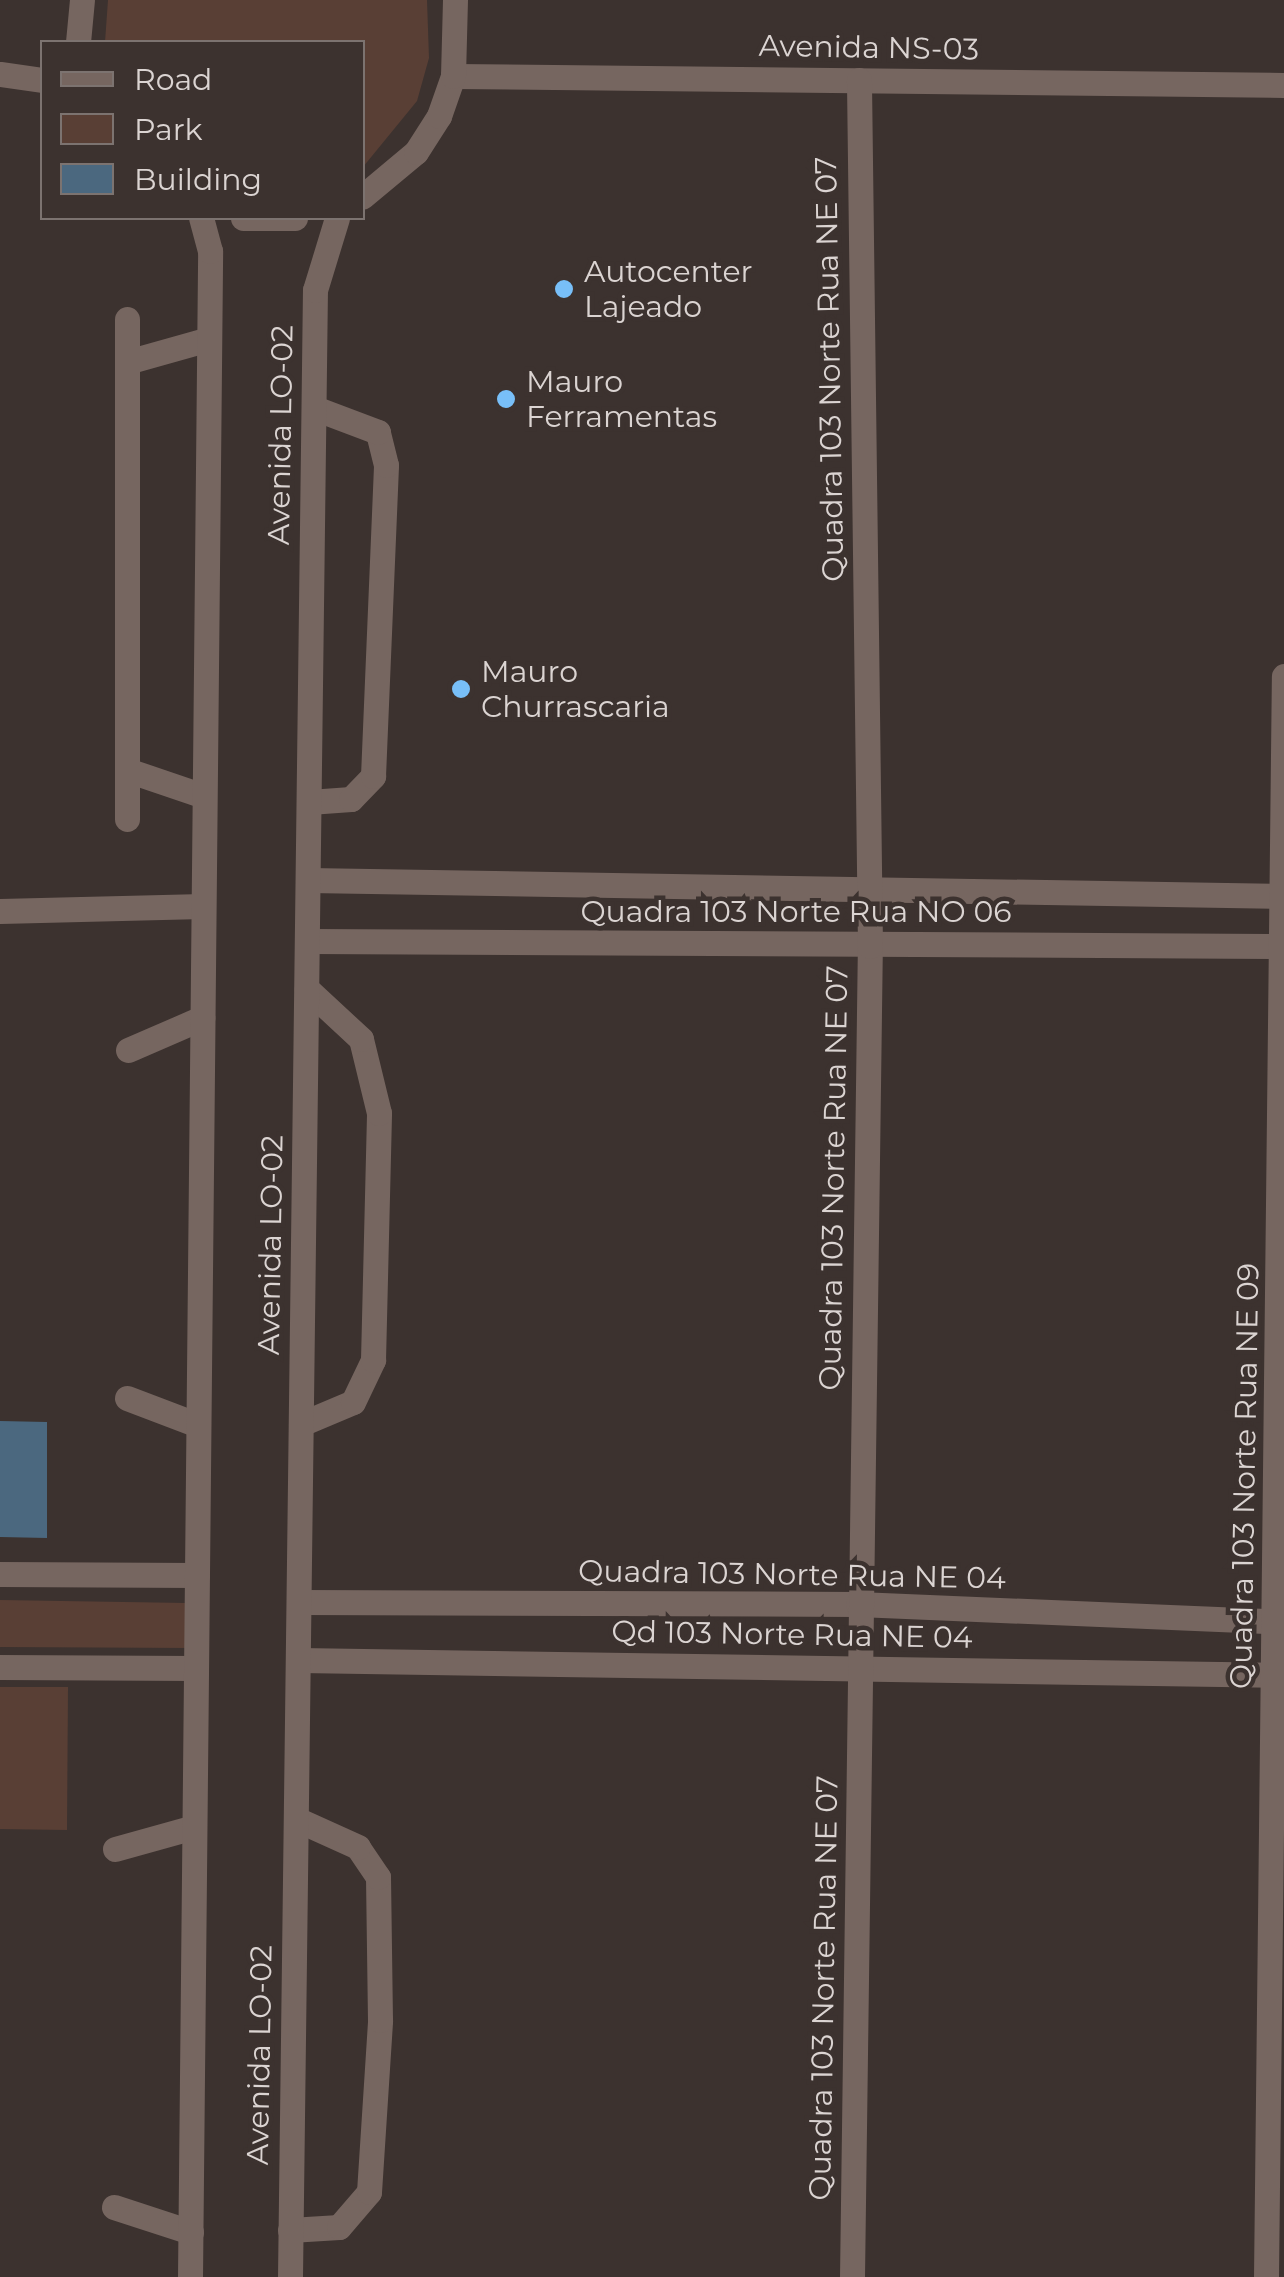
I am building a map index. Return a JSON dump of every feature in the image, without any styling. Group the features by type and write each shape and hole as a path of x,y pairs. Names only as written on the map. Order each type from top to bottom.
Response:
{"street":[{"path":"78,40 82,0"},
{"path":"365,195 416,152 453,76 454,0"},
{"path":"0,74 40,80"},
{"name":"Avenida NS-03","path":"453,76 1284,85"},
{"name":"Quadra 103 Norte Rua NE 07","path":"852,2277 858,1604 870,946 859,80"},
{"path":"190,2277 210,251 202,220"},
{"name":"Avenida LO-02","path":"290,2277 317,270 336,220"},
{"path":"127,319 127,819"},
{"path":"127,362 209,339"},
{"path":"309,802 351,799 373,776 386,465 378,432 314,408"},
{"name":"Quadra 103 Norte Rua NE 09","path":"1266,2277 1280,1675 1284,676"},
{"path":"127,770 204,796"},
{"name":"Quadra 103 Norte Rua NO 06","path":"308,880 1283,896"},
{"path":"0,912 203,906"},
{"name":"Quadra 103 Norte Rua NO 06","path":"308,941 1283,946"},
{"path":"302,1424 352,1402 373,1360 379,1112 361,1039 307,989"},
{"path":"128,1050 202,1018"},
{"path":"127,1398 198,1424"},
{"path":"0,1574 197,1576"},
{"name":"Quadra 103 Norte Rua NE 04","path":"299,1602 858,1604 1280,1622"},
{"name":"Qd 103 Norte Rua NE 04","path":"298,1660 1280,1675"},
{"path":"0,1667 196,1668"},
{"path":"290,2230 339,2228 370,2192 380,2020 378,1877 358,1847 296,1818"},
{"path":"114,1849 194,1827"},
{"path":"114,2206 190,2232"}],"green space":[{"path":"108,0 427,0 429,58 417,101 365,165 365,40 105,40"},
{"path":"0,1600 187,1603 188,1648 0,1647"},
{"path":"0,1687 68,1687 67,1830 0,1829"}],"building":[{"path":"0,1421 47,1422 47,1538 0,1537"}],"place":[{"name":"Autocenter Lajeado","path":"564,289"},
{"name":"Mauro Ferramentas","path":"506,399"},
{"name":"Mauro Churrascaria","path":"461,689"}]}
